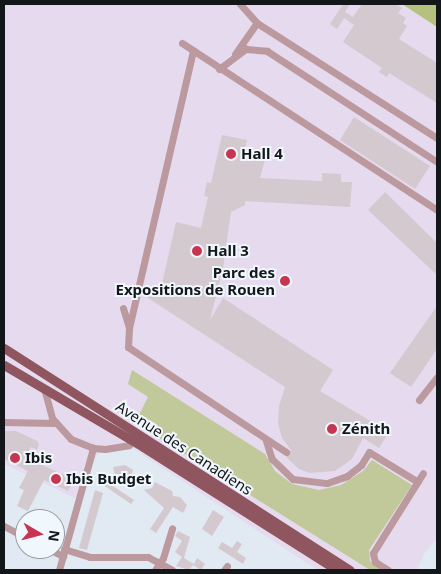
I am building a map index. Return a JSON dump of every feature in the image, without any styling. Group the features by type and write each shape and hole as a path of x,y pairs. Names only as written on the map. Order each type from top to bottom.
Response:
{"main road":[{"name":"Avenue des Canadiens","path":"4,348 134,437 337,570"},
{"name":"Avenue des Canadiens","path":"4,365 134,437 350,570"}],"street":[{"path":"240,4 257,23 437,138"},
{"path":"219,69 235,54 257,23"},
{"path":"182,43 437,210"},
{"path":"235,54 255,47 267,51 437,162"},
{"path":"193,50 129,328 128,347 266,442 286,452"},
{"path":"123,308 129,328"},
{"path":"419,400 437,377"},
{"path":"44,388 48,410 55,423 71,439 93,448 117,448 129,445 134,437"},
{"path":"38,420 48,410"},
{"path":"4,422 38,420 55,423"},
{"path":"266,442 272,459 293,479 327,483 347,476 361,465 369,452 418,482"},
{"path":"65,545 93,448"},
{"path":"388,570 375,562 373,553 423,473"},
{"path":"155,570 162,562 172,528"},
{"path":"65,552 90,557 138,556 162,562 172,570"}],"shaded area":[{"path":"4,4 402,4 437,27 437,538 424,554 417,570 317,570 131,447 98,454 83,479 77,499 4,464"}],"green space":[{"path":"402,4 437,4 437,27"},
{"path":"132,370 265,454 275,471 292,484 319,490 341,485 363,471 372,460 412,485 369,550 370,561 383,570 370,570 135,423 148,397 128,384"}],"building":[{"path":"343,4 350,4 345,12 353,17 362,4 395,4 402,8 398,13 406,18 403,23 407,26 399,39 437,63 437,103 389,73 387,77 379,72 382,68 343,42 354,25 344,18 337,29 330,24"},
{"path":"354,117 430,166 415,189 340,140"},
{"path":"222,135 247,140 245,148 267,152 260,178 322,181 322,173 341,174 341,182 352,182 350,207 245,201 245,205 231,212 223,268 210,320 223,298 333,370 320,391 389,432 379,448 363,438 352,459 335,471 310,473 299,469 286,457 291,450 282,438 278,423 279,406 285,387 142,294 159,297 176,222 201,228 208,197 204,196 207,182 211,183"},
{"path":"385,192 437,243 437,275 368,210"},
{"path":"437,306 437,349 411,387 390,373"},
{"path":"4,431 16,431 37,441 39,444 37,450 31,447 26,458 69,477 73,482 68,491 44,480 29,509 24,509 17,506 24,490 19,488 28,471 4,459"},
{"path":"125,465 133,470 130,482 119,479 121,474 115,475 113,467"},
{"path":"98,476 134,500 131,504 96,480"},
{"path":"155,482 172,491 173,496 180,497 187,505 183,513 173,507 156,533 150,529 164,508 144,490 152,488"},
{"path":"95,490 103,493 87,550 79,548"},
{"path":"213,510 224,517 212,536 202,529"},
{"path":"178,531 190,537 184,558 194,564 197,558 205,564 201,570 193,565 189,570 176,566 182,557 175,552 182,541 175,536"},
{"path":"237,541 242,544 237,552 246,558 243,564 218,548 222,542 232,548"}],"place":[{"name":"Hall 4","path":"231,154"},
{"name":"Hall 3","path":"197,251"},
{"name":"Parc des Expositions de Rouen","path":"285,281"},
{"name":"Zénith","path":"332,429"},
{"name":"Ibis","path":"15,458"},
{"name":"Ibis Budget","path":"56,479"}]}
